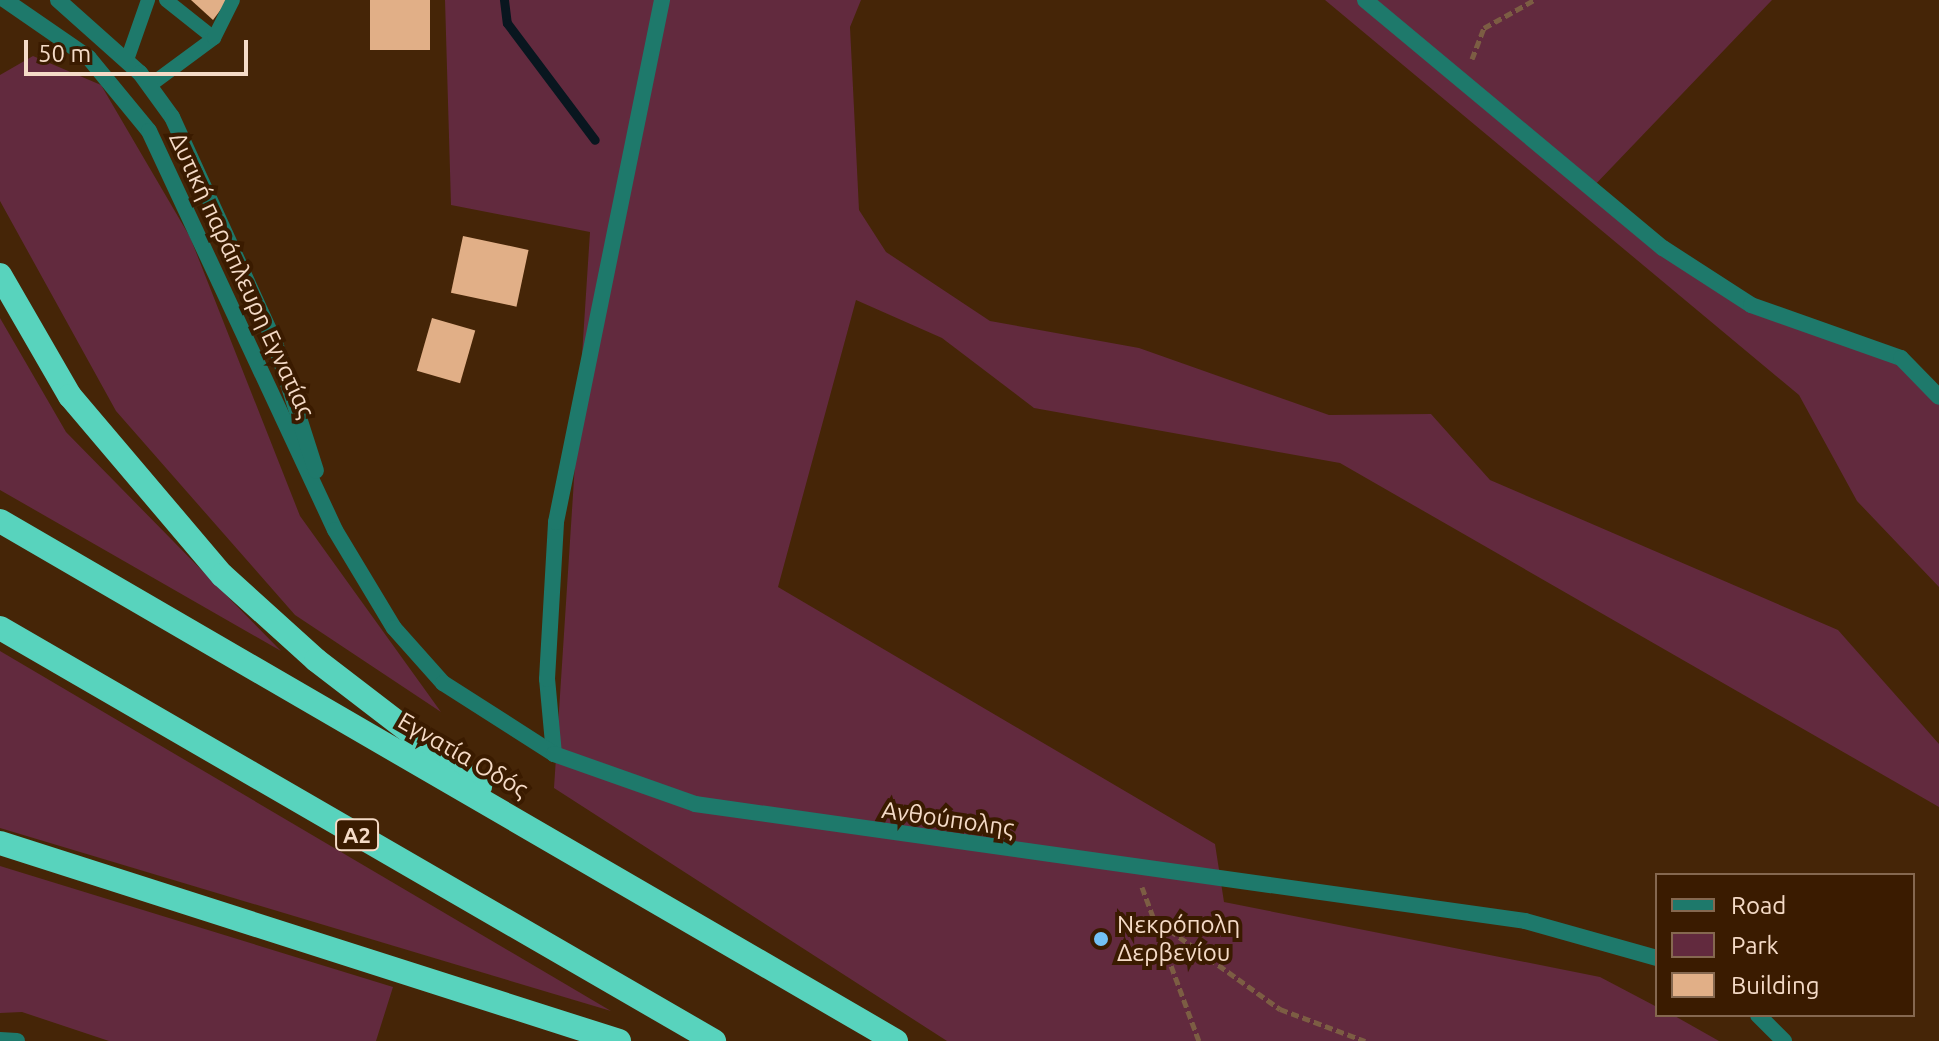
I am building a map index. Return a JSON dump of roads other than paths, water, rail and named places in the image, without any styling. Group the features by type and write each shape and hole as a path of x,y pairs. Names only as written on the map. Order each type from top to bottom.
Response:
{"highway":[{"path":"0,275 70,396 222,575 508,812"},
{"name":"Εγνατία Οδός","path":"0,521 508,812 896,1041"},
{"name":"Α2","path":"0,628 714,1041"},
{"path":"0,843 619,1041"}],"street":[{"name":"Δυτική παράπλευρη Εγνατίας","path":"5,0 89,58 149,131 335,530"},
{"name":"Δυτική παράπλευρη Εγνατίας","path":"58,0 127,60 149,86 200,171 275,343 335,530"},
{"path":"554,754 547,679 556,522 662,0"},
{"path":"1365,0 1663,248 1751,305 1901,358 1939,397"},
{"name":"Ανθούπολης","path":"335,530 417,657 443,683 554,754 695,804 1138,871 1525,921 1655,957"},
{"path":"1760,1017 1784,1041"},
{"path":"0,1040 13,1041"}],"lane":[{"path":"127,60 148,0"},
{"path":"166,0 214,38"},
{"path":"149,86 214,38 233,0"}],"waterway":[{"path":"504,0 507,23 595,140"}],"place":[{"name":"Νεκρόπολη Δερβενίου","path":"1101,939"}]}
